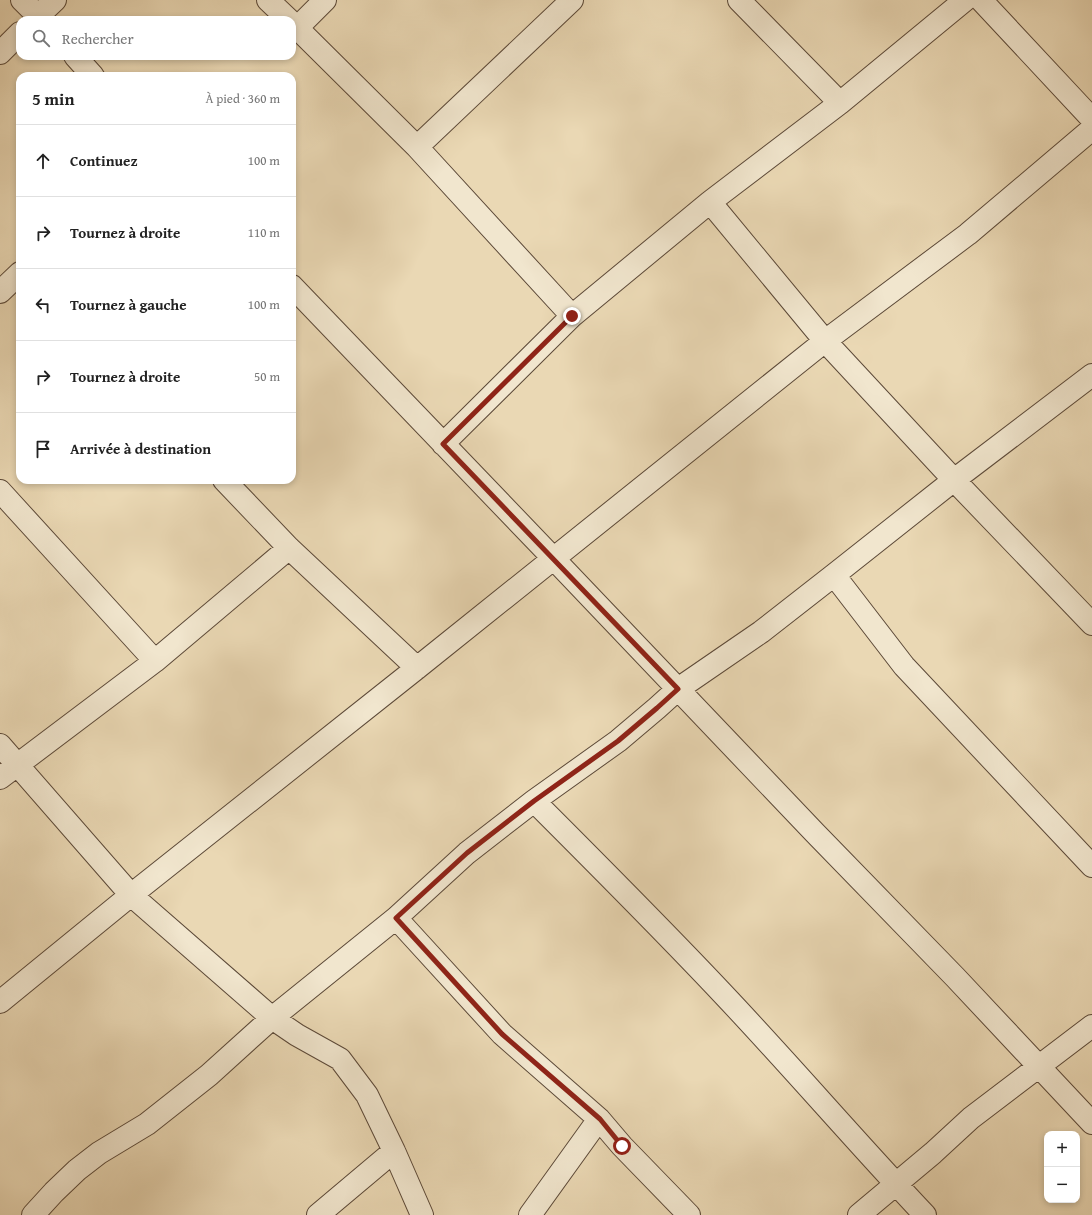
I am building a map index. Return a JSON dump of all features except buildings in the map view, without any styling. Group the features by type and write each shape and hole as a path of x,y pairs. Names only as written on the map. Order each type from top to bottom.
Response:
{"street":[{"path":"22,0 35,16"},
{"path":"41,16 55,0"},
{"path":"268,0 285,16"},
{"path":"296,22 325,0"},
{"path":"417,147 572,0"},
{"path":"739,0 840,103"},
{"path":"443,444 572,316 710,202 840,103 965,0"},
{"path":"981,0 1092,119"},
{"path":"296,27 417,147 572,316"},
{"path":"0,52 16,37"},
{"path":"79,60 89,72"},
{"path":"0,1002 131,895 826,341 968,234 1092,129"},
{"path":"710,202 826,341 954,480 1092,624"},
{"path":"0,292 16,277"},
{"path":"296,290 554,558 815,833 955,977 1092,1123"},
{"path":"33,1215 77,1170 99,1153 147,1124 209,1075 272,1018 396,918 467,853 534,801 618,741 678,689 761,632 954,480 1092,375"},
{"path":"228,484 289,548 417,668"},
{"path":"0,491 155,661"},
{"path":"0,778 155,661 289,548"},
{"path":"834,576 904,666 1092,866"},
{"path":"0,745 131,895 272,1018 297,1035 340,1058 368,1095 422,1215"},
{"path":"534,801 620,887 725,996 925,1215"},
{"path":"396,918 502,1034 600,1119 622,1146 689,1215"},
{"path":"858,1215 933,1153 971,1118 1092,1026"},
{"path":"530,1215 600,1119"},
{"path":"318,1215 394,1151"}],"route":[{"path":"572,316 443,444 678,689 618,741 534,801 467,853 396,918 502,1034 600,1119 622,1146"}]}
